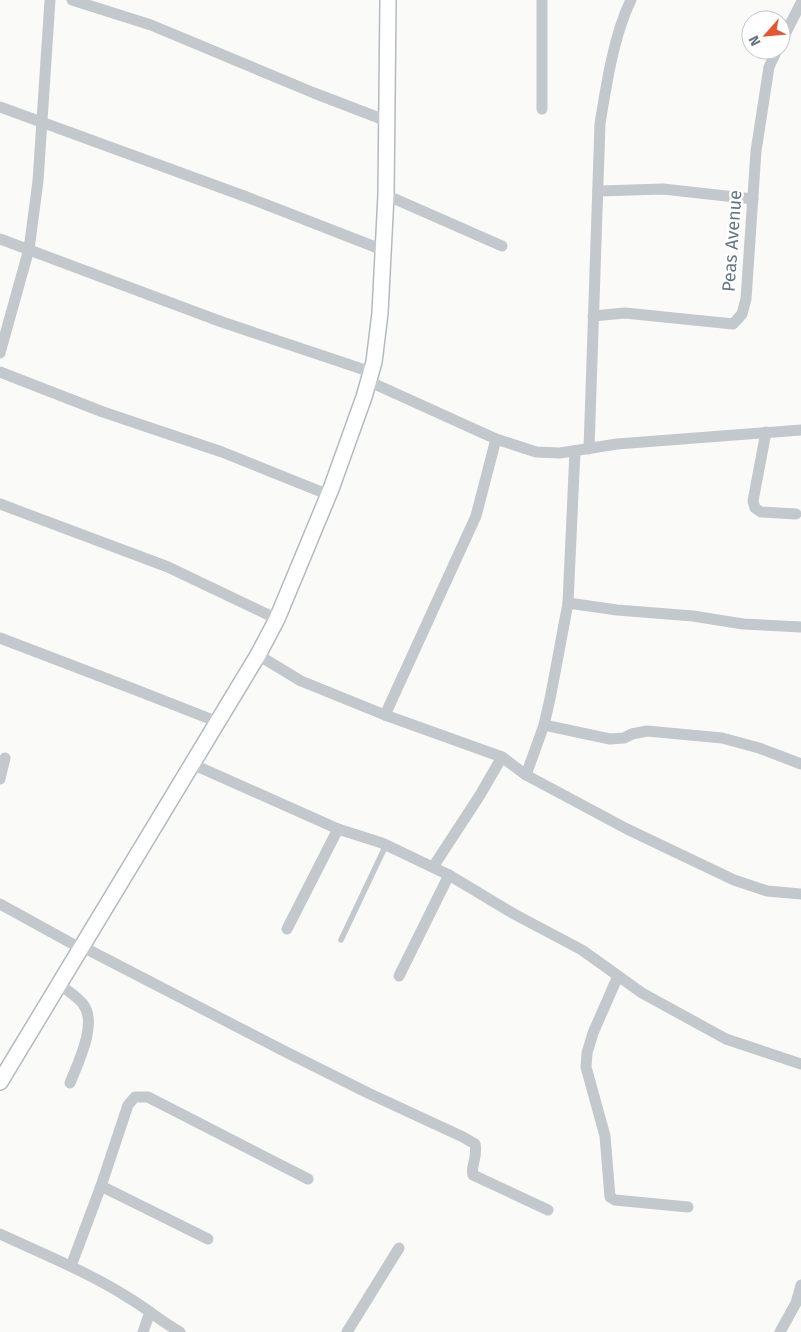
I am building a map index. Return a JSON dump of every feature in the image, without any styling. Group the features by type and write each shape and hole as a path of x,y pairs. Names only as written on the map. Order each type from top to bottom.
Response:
{"street":[{"path":"0,353 29,249 38,181 50,0"},
{"path":"72,0 151,25 314,93 387,121"},
{"path":"0,1082 278,620 329,494 374,362 380,313 386,195 388,0"},
{"path":"542,0 542,108"},
{"path":"589,448 600,124 624,14 631,0"},
{"path":"791,22 801,3"},
{"name":"Peas Avenue","path":"594,316 625,313 733,324 742,314 746,299 756,151 768,67 772,60"},
{"path":"0,107 244,196 383,250"},
{"path":"598,191 663,190 753,198"},
{"path":"386,195 502,246"},
{"path":"0,238 369,377 496,439 536,452 560,453 617,444 801,430"},
{"path":"0,372 103,412 222,452 329,494"},
{"path":"766,432 753,501 755,508 761,512 796,514"},
{"path":"385,715 476,516 496,439"},
{"path":"526,775 544,725 552,694 568,602 575,451"},
{"path":"0,504 168,567 278,620"},
{"path":"568,602 617,610 693,616 743,624 801,627"},
{"path":"0,638 218,722"},
{"path":"258,655 301,681 385,715 502,757 526,775 627,829 734,880 767,891 801,894"},
{"path":"544,725 610,739 624,738 632,734 648,731 722,738 759,748 801,764"},
{"path":"433,867 480,795 502,757"},
{"path":"0,779 5,758"},
{"path":"192,764 338,829 386,845 449,874 514,914 582,950 642,993 726,1039 801,1064"},
{"path":"286,929 338,829"},
{"path":"398,976 449,874"},
{"path":"0,904 290,1054 469,1140 475,1144 477,1152 476,1161 472,1169 473,1175 548,1210"},
{"path":"618,976 593,1033 587,1053 586,1067 606,1136 610,1197 614,1200 688,1206"},
{"path":"58,983 84,1004 90,1020 81,1054 70,1083"},
{"path":"71,1266 101,1186 128,1104 135,1097 148,1097 308,1179"},
{"path":"101,1186 208,1239"},
{"path":"0,1234 54,1260 71,1266 129,1298 180,1332"},
{"path":"347,1332 398,1248"},
{"path":"780,1332 796,1304 801,1285"},
{"path":"143,1332 150,1312"}],"lane":[{"path":"341,940 386,845"}]}
